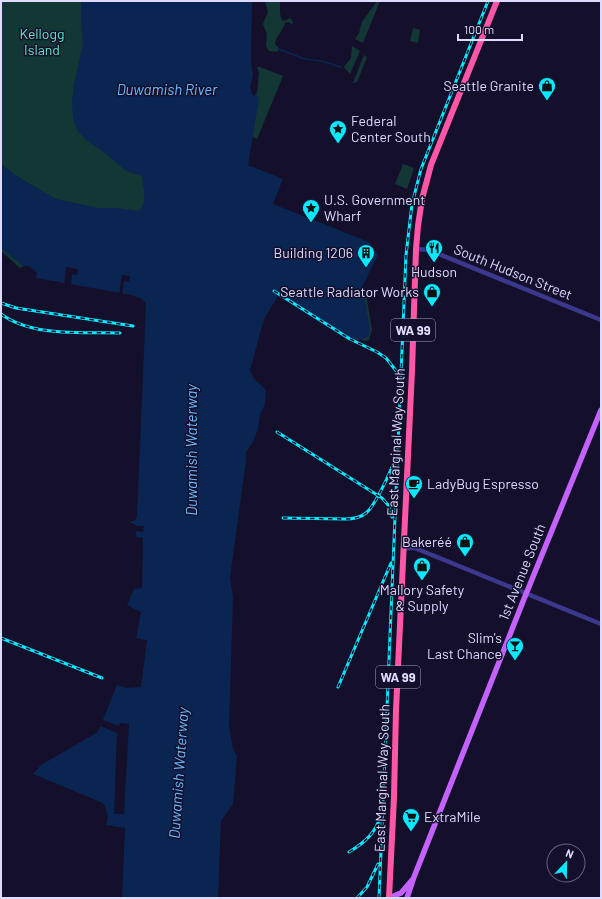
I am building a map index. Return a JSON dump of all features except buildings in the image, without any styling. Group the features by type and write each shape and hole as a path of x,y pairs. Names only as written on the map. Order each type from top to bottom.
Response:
{"highway":[{"name":"East Marginal Way South","path":"389,898 416,249 422,199 431,165 498,1"}],"main road":[{"name":"1st Avenue South","path":"407,898 526,594 601,410"},
{"name":"1st Avenue South","path":"389,898 401,893 414,877"}],"street":[{"name":"South Hudson Street","path":"416,249 429,250 601,320"},
{"path":"403,548 415,548 601,624"}],"green space":[{"name":"Kellogg Island","path":"1,1 103,1 144,166 148,219 116,221 1,179"},
{"path":"265,1 280,1 280,14 282,20 285,21 290,18 293,22 292,24 288,22 285,23 276,39 275,44 278,47 278,52 269,51 266,46 267,34 263,24 268,12"},
{"path":"377,1 380,1 363,43 355,39 359,33 362,22"},
{"path":"413,28 420,30 418,43 410,41"},
{"path":"352,46 360,51 350,74 344,67 351,58"},
{"path":"364,55 367,57 357,82 353,83"},
{"path":"257,67 283,76 257,139 253,137 252,141"},
{"path":"403,164 414,168 407,189 395,184"},
{"path":"1,227 21,259 23,266 20,268 1,251"},
{"path":"358,287 365,288 372,330 369,340 365,341 362,340"}],"water":[{"name":"Duwamish River","path":"81,1 257,1 256,94 259,98 248,166 283,179 273,204 369,242 378,255 362,287 370,328 369,336 364,339 349,341 278,296 264,319 250,370 254,379 266,390 265,404 260,414 258,429 253,442 246,452 230,577 233,597 229,726 233,749 237,756 233,804 221,821 218,898 122,898 125,828 106,825 108,816 103,803 33,774 41,765 98,732 117,685 127,688 141,612 127,605 134,589 142,588 143,538 136,537 136,531 143,532 144,526 137,526 130,522 135,520 137,517 146,303 142,299 132,295 36,278 37,273 29,266 23,266 1,248 1,164 15,175 56,199 99,208 118,208 139,211 142,207 144,195 142,176 126,171 105,153 86,140 77,130 73,118 72,102 74,85 83,43"}],"pier":[{"path":"252,1 258,1 259,15 257,67 259,73 257,93 253,96 250,88 253,75 251,63"},
{"path":"66,267 78,269 77,275 72,274 71,286 64,285"},
{"path":"122,275 130,276 129,282 124,281 122,295 119,295"},
{"path":"136,638 147,640 141,687 127,688"},
{"path":"101,719 119,726 120,723 129,724 124,814 114,814 117,733 98,725"}],"waterway":[{"path":"278,49 305,59 321,61 341,67"}],"railway":[{"path":"379,898 406,255 412,204 421,169 488,1"},
{"path":"274,291 350,339 386,358 397,372 398,381"},
{"path":"1,303 16,308 133,326"},
{"path":"1,314 27,327 43,330 74,333 120,333"},
{"path":"277,432 382,498 389,506 392,517"},
{"path":"283,518 348,519 361,516 366,513 374,503 395,459"},
{"path":"338,687 391,563"},
{"path":"1,638 102,678"},
{"path":"349,852 369,837 376,827 381,815"},
{"path":"357,898 367,887 378,864"}],"place":[{"name":"Seattle Granite","path":"547,101"},
{"name":"Federal Center South","path":"338,144"},
{"name":"U.S. Government Wharf","path":"311,223"},
{"name":"Hudson","path":"434,263"},
{"name":"Building 1206","path":"366,268"},
{"name":"Seattle Radiator Works","path":"432,307"},
{"name":"LadyBug Espresso","path":"414,499"},
{"name":"Bakeréé","path":"465,557"},
{"name":"Mallory Safety & Supply","path":"422,581"},
{"name":"Slim's Last Chance","path":"515,661"},
{"name":"ExtraMile","path":"411,832"}],"water label":[{"name":"Duwamish Waterway","path":"192,450"},
{"name":"Duwamish Waterway","path":"179,773"}]}
